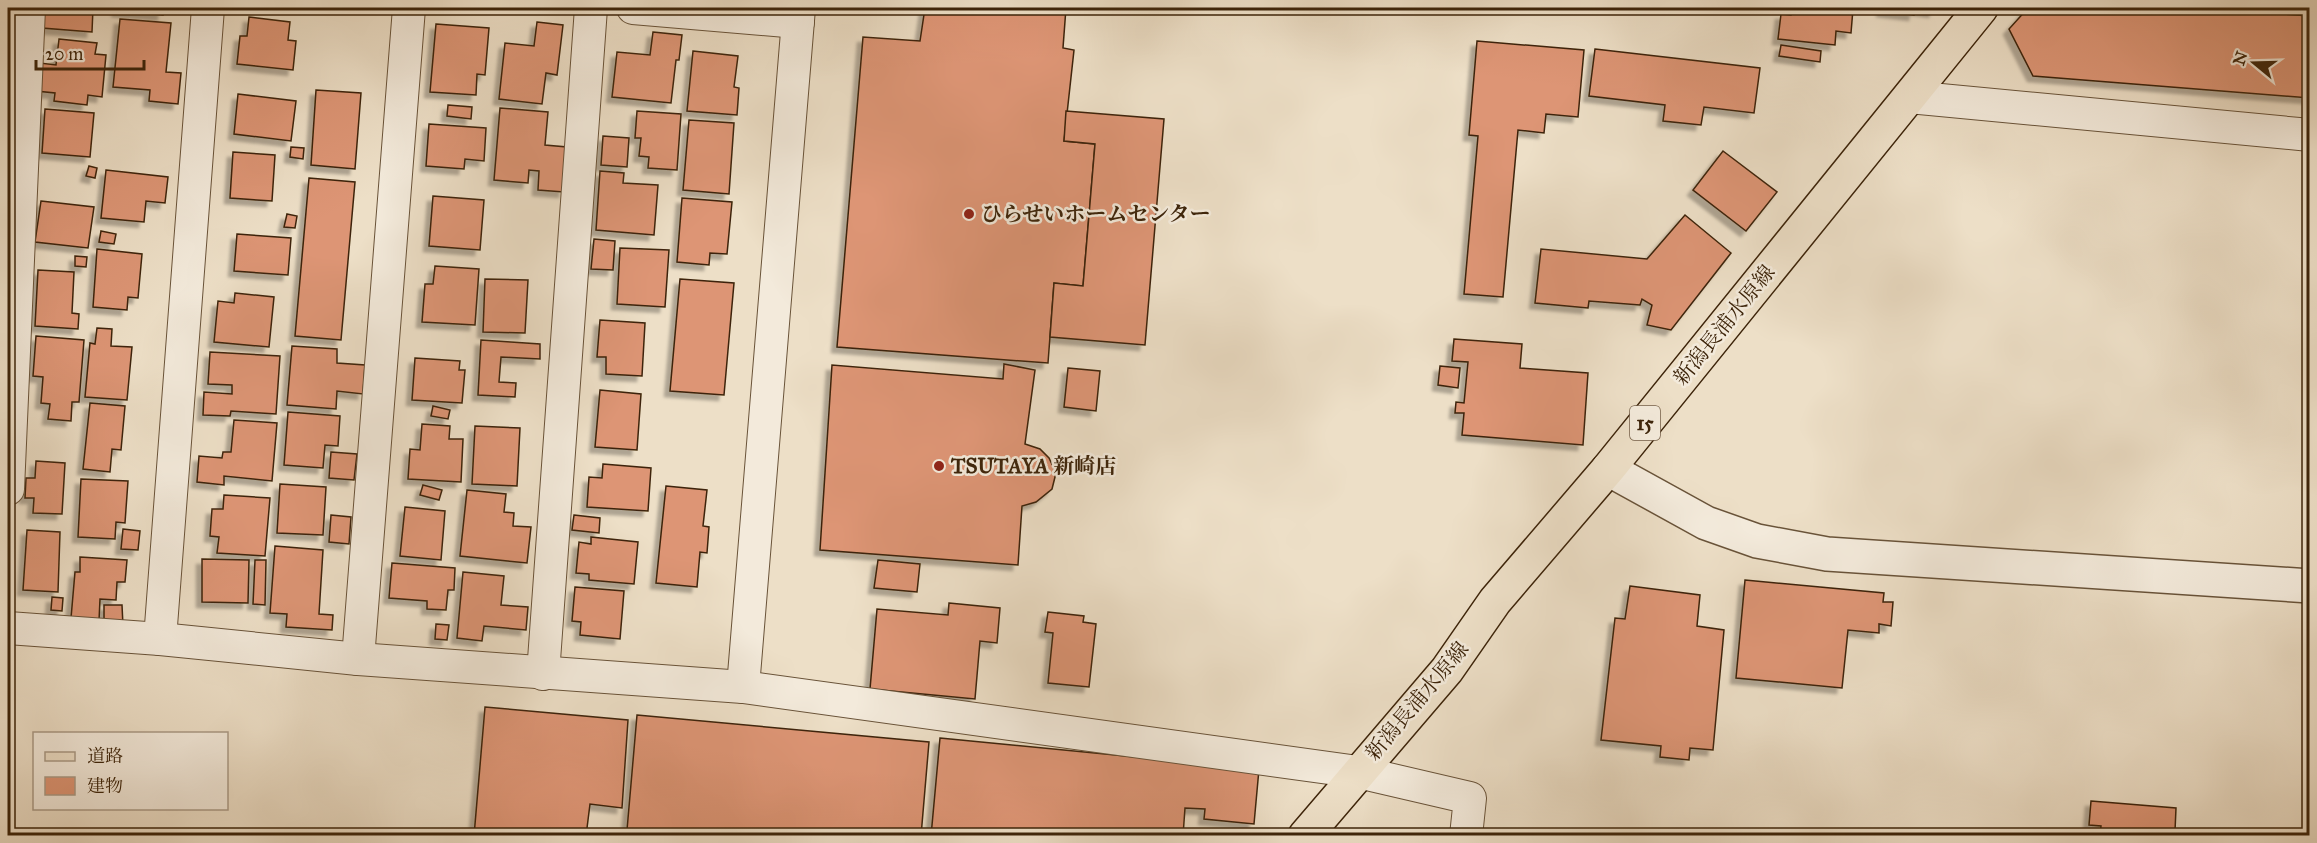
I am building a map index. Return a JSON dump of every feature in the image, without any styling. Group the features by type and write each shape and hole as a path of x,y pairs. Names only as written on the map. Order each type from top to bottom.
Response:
{"main road":[{"name":"新潟長浦水原線","path":"1305,836 1447,670 1495,601 1608,469 1981,8"}],"street":[{"path":"8,489 28,8"},
{"path":"160,639 208,8"},
{"path":"358,660 409,8"},
{"path":"543,674 591,8"},
{"path":"633,8 799,15 743,687"},
{"path":"1909,98 2310,135"},
{"path":"1608,469 1706,523 1757,541 1827,554 2310,586"},
{"path":"8,628 160,639 358,660 743,687 1358,772 1470,798 1466,836"}],"building":[{"path":"43,8 93,8 92,32 42,28"},
{"path":"118,8 163,8 163,15 117,11"},
{"name":"ひらせいホームセンター","path":"925,8 1066,8 1063,48 1074,50 1064,141 1095,144 1083,286 1054,283 1048,363 837,347 863,37 920,41"},
{"path":"1792,8 1853,9 1851,33 1836,31 1835,45 1778,39 1781,14 1791,15"},
{"path":"1883,8 1935,8 1934,12 1915,9 1914,15 1882,11"},
{"path":"2028,8 2201,8 2310,16 2310,98 2033,76 2009,29"},
{"path":"249,17 290,22 288,40 296,41 293,70 237,64 240,36 247,36"},
{"path":"120,19 171,23 166,72 181,73 178,104 149,101 150,90 113,87"},
{"path":"537,22 563,25 557,75 546,73 542,104 499,99 505,43 534,46"},
{"path":"436,24 489,28 485,75 477,74 476,95 430,92"},
{"path":"653,32 682,35 679,60 676,60 671,103 612,97 617,52 650,55"},
{"path":"59,39 97,43 95,54 106,55 102,97 88,95 87,105 54,101 55,93 36,91 40,63 56,65"},
{"path":"1477,41 1584,50 1578,117 1546,114 1544,133 1518,130 1503,297 1464,294 1478,136 1469,135"},
{"path":"1781,45 1821,51 1820,62 1779,56"},
{"path":"1595,49 1760,68 1754,113 1704,107 1701,125 1663,121 1665,105 1589,96"},
{"path":"693,51 738,56 734,87 739,88 737,115 687,111"},
{"path":"316,90 361,93 355,169 311,165"},
{"path":"238,94 296,101 291,141 234,134"},
{"path":"448,105 472,107 471,119 447,116"},
{"path":"500,108 548,112 545,145 567,147 564,192 538,190 539,171 529,170 528,183 494,180"},
{"path":"45,109 94,113 90,157 42,153"},
{"path":"637,111 681,114 677,170 648,168 649,157 639,156 641,138 635,138"},
{"path":"1066,111 1164,119 1145,345 1050,337 1054,283 1083,286 1095,144 1064,141"},
{"path":"689,120 734,123 729,194 683,190"},
{"path":"429,124 486,128 484,161 465,159 464,169 426,166"},
{"path":"603,136 629,138 627,167 601,165"},
{"path":"291,147 304,148 303,159 290,157"},
{"path":"1723,151 1777,192 1746,231 1693,190"},
{"path":"233,152 275,155 272,201 230,198"},
{"path":"89,166 97,168 95,178 86,176"},
{"path":"106,170 168,177 165,203 146,201 144,222 101,218"},
{"path":"600,171 624,173 623,183 658,185 654,235 596,230"},
{"path":"309,178 355,182 341,340 295,336"},
{"path":"433,196 484,200 480,250 429,246"},
{"path":"682,198 732,202 727,254 710,253 709,265 677,262"},
{"path":"41,201 94,207 88,248 35,242"},
{"path":"287,214 297,216 295,228 284,227"},
{"path":"1685,215 1731,253 1671,330 1647,325 1652,305 1642,299 1640,305 1589,301 1588,308 1535,303 1541,249 1647,259"},
{"path":"101,231 116,234 114,244 99,242"},
{"path":"237,234 291,238 288,275 234,271"},
{"path":"594,239 615,241 613,270 591,269"},
{"path":"620,248 669,250 665,307 617,304"},
{"path":"97,249 142,254 138,298 128,297 127,310 93,307"},
{"path":"75,256 87,257 86,267 75,266"},
{"path":"435,266 479,269 475,325 422,322 425,284 433,284"},
{"path":"38,270 74,272 72,313 79,314 78,329 35,326"},
{"path":"485,279 528,280 525,333 483,332"},
{"path":"680,279 734,283 724,395 670,391"},
{"path":"235,293 274,297 269,347 214,342 218,301 234,303"},
{"path":"600,320 645,323 642,376 606,374 606,357 597,357"},
{"path":"97,328 112,329 111,346 132,347 127,400 85,397 90,343 95,344"},
{"path":"36,336 84,340 79,402 72,402 71,421 48,419 50,404 41,403 43,377 33,376"},
{"path":"1454,339 1522,344 1520,368 1588,373 1583,445 1462,435 1464,413 1455,413 1456,402 1464,403 1468,362 1452,361"},
{"path":"481,340 540,344 540,359 501,357 499,382 516,383 515,397 478,395"},
{"path":"292,346 337,349 337,363 365,365 363,394 337,391 336,409 287,405"},
{"path":"210,352 280,356 276,414 231,411 230,416 203,415 204,392 232,394 232,385 208,384"},
{"path":"415,358 460,361 459,370 465,370 462,403 412,400"},
{"name":"TSUTAYA 新崎店","path":"1004,364 1035,370 1025,444 1040,449 1049,458 1056,473 1052,489 1036,502 1022,506 1018,565 820,550 832,365 1003,379"},
{"path":"1440,366 1460,368 1458,388 1438,385"},
{"path":"1068,368 1100,371 1096,411 1064,407"},
{"path":"600,390 641,394 637,450 595,447"},
{"path":"90,403 125,406 121,450 112,449 110,472 83,469"},
{"path":"433,406 450,410 448,419 431,416"},
{"path":"288,412 340,416 338,446 325,445 323,468 284,465"},
{"path":"234,420 277,423 272,481 224,476 224,485 197,482 199,456 222,458 223,452 231,452"},
{"path":"422,424 450,426 449,439 463,439 461,482 408,479 410,449 420,450"},
{"path":"475,426 520,428 517,486 472,484"},
{"path":"331,452 357,454 354,480 329,478"},
{"path":"36,461 65,463 62,514 33,513 34,498 25,498 26,478 35,478"},
{"path":"603,464 651,468 648,511 587,507 589,477 602,478"},
{"path":"81,479 128,481 125,523 116,522 115,539 78,537"},
{"path":"280,484 326,487 323,535 277,533"},
{"path":"423,485 442,490 439,500 420,495"},
{"path":"666,486 707,490 703,526 709,527 707,553 700,552 697,587 656,583"},
{"path":"467,490 506,494 504,512 514,513 513,526 531,527 527,563 460,556"},
{"path":"224,495 270,498 265,556 217,553 219,537 210,536 212,509 223,509"},
{"path":"405,507 445,511 441,560 400,556"},
{"path":"331,515 351,517 349,544 329,542"},
{"path":"574,515 600,518 599,533 572,530"},
{"path":"123,529 140,531 138,550 121,549"},
{"path":"27,530 60,532 58,592 23,590"},
{"path":"591,537 638,542 634,584 589,580 589,574 576,573 579,542 591,544"},
{"path":"275,546 323,550 319,614 333,615 332,630 286,627 287,614 270,613"},
{"path":"80,557 127,560 125,582 117,582 116,600 100,599 99,621 71,618 75,572 80,572"},
{"path":"202,559 249,560 248,603 202,602"},
{"path":"255,560 266,560 265,605 253,604"},
{"path":"878,560 920,564 917,592 874,588"},
{"path":"392,563 455,568 454,590 448,590 446,610 427,609 427,601 389,598"},
{"path":"463,572 504,576 501,605 528,607 526,630 484,626 482,641 457,638"},
{"path":"1745,580 1884,593 1883,602 1893,602 1891,626 1879,624 1879,633 1848,630 1842,688 1736,678"},
{"path":"1630,586 1700,595 1697,626 1724,630 1713,750 1690,748 1689,760 1660,757 1661,746 1601,740 1615,618 1625,619"},
{"path":"575,587 624,591 620,639 580,635 581,622 572,621"},
{"path":"52,597 63,598 62,611 51,610"},
{"path":"949,603 1000,608 997,643 980,641 975,699 870,689 877,609 948,615"},
{"path":"104,605 122,605 123,626 104,627"},
{"path":"1048,612 1084,616 1083,622 1096,624 1089,687 1048,683 1053,633 1045,632"},
{"path":"436,624 449,625 447,640 435,639"},
{"path":"485,707 628,720 622,808 590,804 586,836 474,836"},
{"path":"637,715 929,742 921,836 663,836 627,830"},
{"path":"940,738 1259,769 1254,824 1204,819 1205,809 1185,808 1183,836 1077,836 1015,830 1015,836 931,836"},
{"path":"2091,801 2176,808 2175,831 2155,831 2154,836 2100,836 2101,826 2089,825"}],"place":[{"name":"ひらせいホームセンター","path":"969,214"},
{"name":"TSUTAYA 新崎店","path":"939,466"}]}
